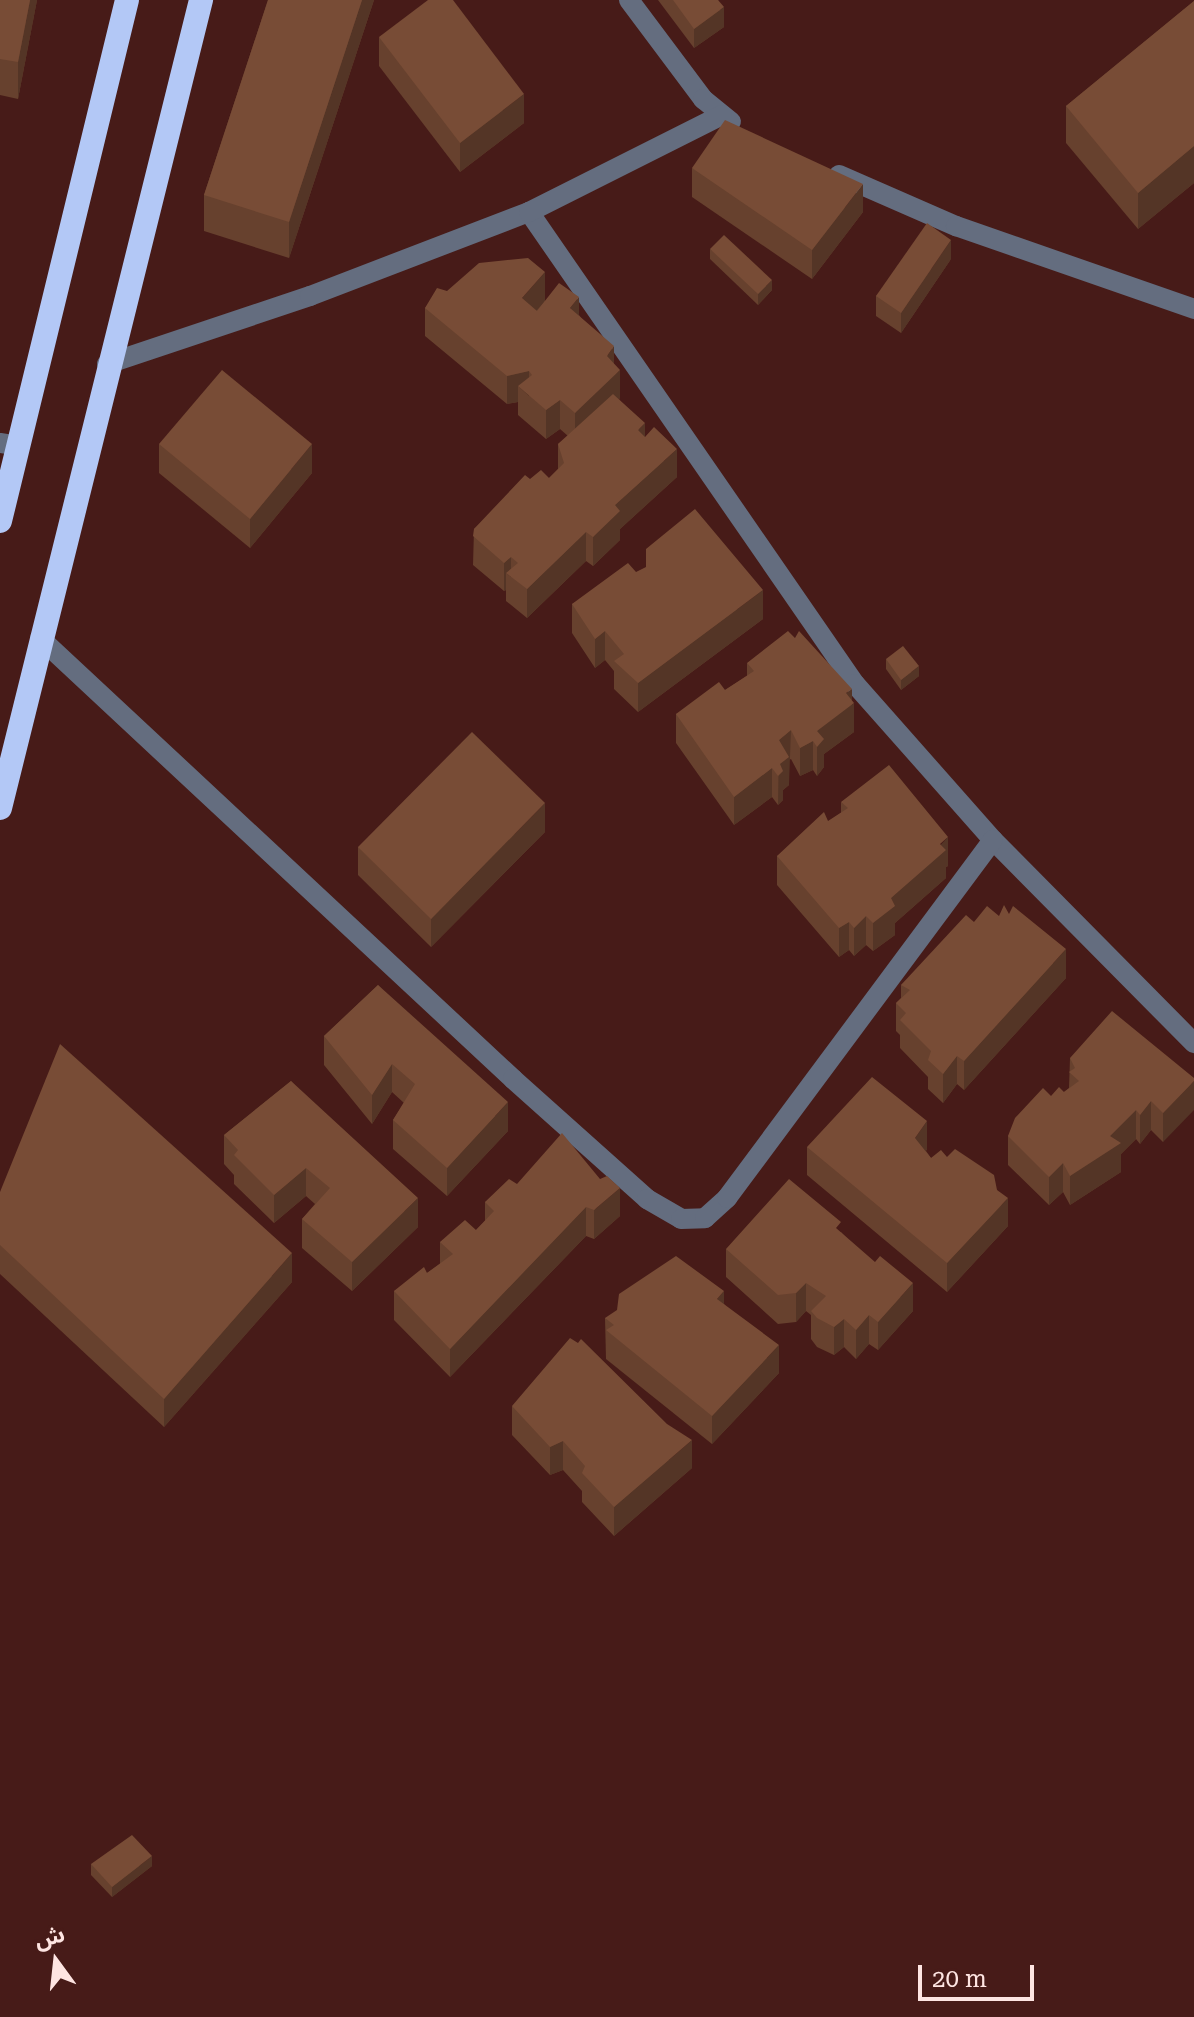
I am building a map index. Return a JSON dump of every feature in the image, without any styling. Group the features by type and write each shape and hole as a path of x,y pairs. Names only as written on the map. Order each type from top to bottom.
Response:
{"highway":[{"path":"0,521 10,444 127,0"},
{"path":"0,808 107,364 201,0"}],"street":[{"path":"629,0 703,99 754,137"},
{"path":"107,364 310,296 529,212 722,115"},
{"path":"813,164 956,226 1194,309"},
{"path":"529,212 855,684 993,840 1194,1043"},
{"path":"40,638 524,1089 647,1199 681,1219 705,1218 727,1198 993,840"}],"building":[{"path":"0,0 30,0 18,62 0,59"},
{"path":"268,0 362,0 289,222 204,195"},
{"path":"428,0 453,0 524,94 460,143 379,37"},
{"path":"673,0 718,0 724,7 694,29"},
{"path":"1194,1 1194,146 1138,193 1066,106"},
{"path":"725,120 863,184 812,250 692,168"},
{"path":"927,223 951,240 901,313 876,296"},
{"path":"724,235 772,280 758,294 710,249"},
{"path":"528,258 545,272 522,298 537,311 559,283 579,297 570,308 614,346 607,356 620,370 575,413 560,400 546,410 518,386 532,375 529,371 507,376 425,308 437,288 447,291 479,263"},
{"path":"222,370 312,444 250,519 159,444"},
{"path":"613,394 645,423 638,430 645,437 654,427 677,449 615,505 620,511 593,537 586,532 527,589 506,573 518,563 511,557 504,563 473,536 474,529 525,475 530,479 541,470 549,478 564,463 558,444"},
{"path":"695,509 763,590 638,683 614,661 624,654 605,631 595,639 572,604 628,563 636,572 646,567 646,549"},
{"path":"788,631 795,638 799,631 852,689 846,693 854,703 817,731 824,739 817,747 813,741 800,748 791,730 779,740 789,757 780,764 783,771 778,776 772,768 734,797 676,714 719,682 725,690 754,671 747,663"},
{"path":"903,646 919,666 901,680 886,659"},
{"path":"472,732 545,803 431,919 358,847"},
{"path":"889,765 948,837 940,844 946,850 891,898 895,906 873,923 866,916 854,928 849,922 839,928 777,856 824,812 828,821 848,808 841,802"},
{"path":"1004,905 1009,914 1013,906 1066,949 964,1061 957,1056 943,1074 928,1060 931,1051 900,1020 906,1013 896,1003 910,990 901,985 966,915 974,922 987,906 999,916"},
{"path":"378,985 508,1102 447,1168 393,1120 415,1084 392,1064 372,1095 324,1036"},
{"path":"1112,1011 1194,1081 1163,1113 1151,1101 1140,1115 1136,1110 1110,1136 1121,1143 1070,1176 1063,1163 1049,1177 1008,1136 1015,1118 1043,1088 1051,1096 1059,1087 1064,1092 1079,1081 1069,1072 1075,1068 1070,1058"},
{"path":"60,1044 292,1253 164,1399 0,1245 0,1192"},
{"path":"872,1077 927,1121 915,1138 931,1158 941,1150 947,1157 955,1149 994,1175 997,1190 1008,1198 947,1263 807,1147"},
{"path":"291,1081 418,1198 352,1262 302,1219 330,1188 306,1168 274,1195 234,1155 238,1150 224,1135"},
{"path":"562,1133 600,1179 607,1176 620,1188 594,1210 586,1207 450,1349 394,1291 424,1267 427,1273 453,1254 440,1242 465,1220 476,1230 494,1211 485,1202 509,1179 517,1184"},
{"path":"789,1179 841,1222 836,1228 875,1262 880,1256 913,1283 878,1322 869,1315 856,1330 844,1319 834,1327 811,1311 826,1296 806,1283 796,1293 778,1295 726,1249"},
{"path":"676,1256 724,1291 717,1299 779,1345 712,1416 606,1330 614,1325 605,1318 617,1310 619,1294"},
{"path":"570,1338 578,1343 581,1339 667,1424 692,1440 614,1507 582,1473 585,1466 563,1441 550,1447 512,1406"},
{"path":"132,1835 152,1856 112,1887 91,1864"}]}
